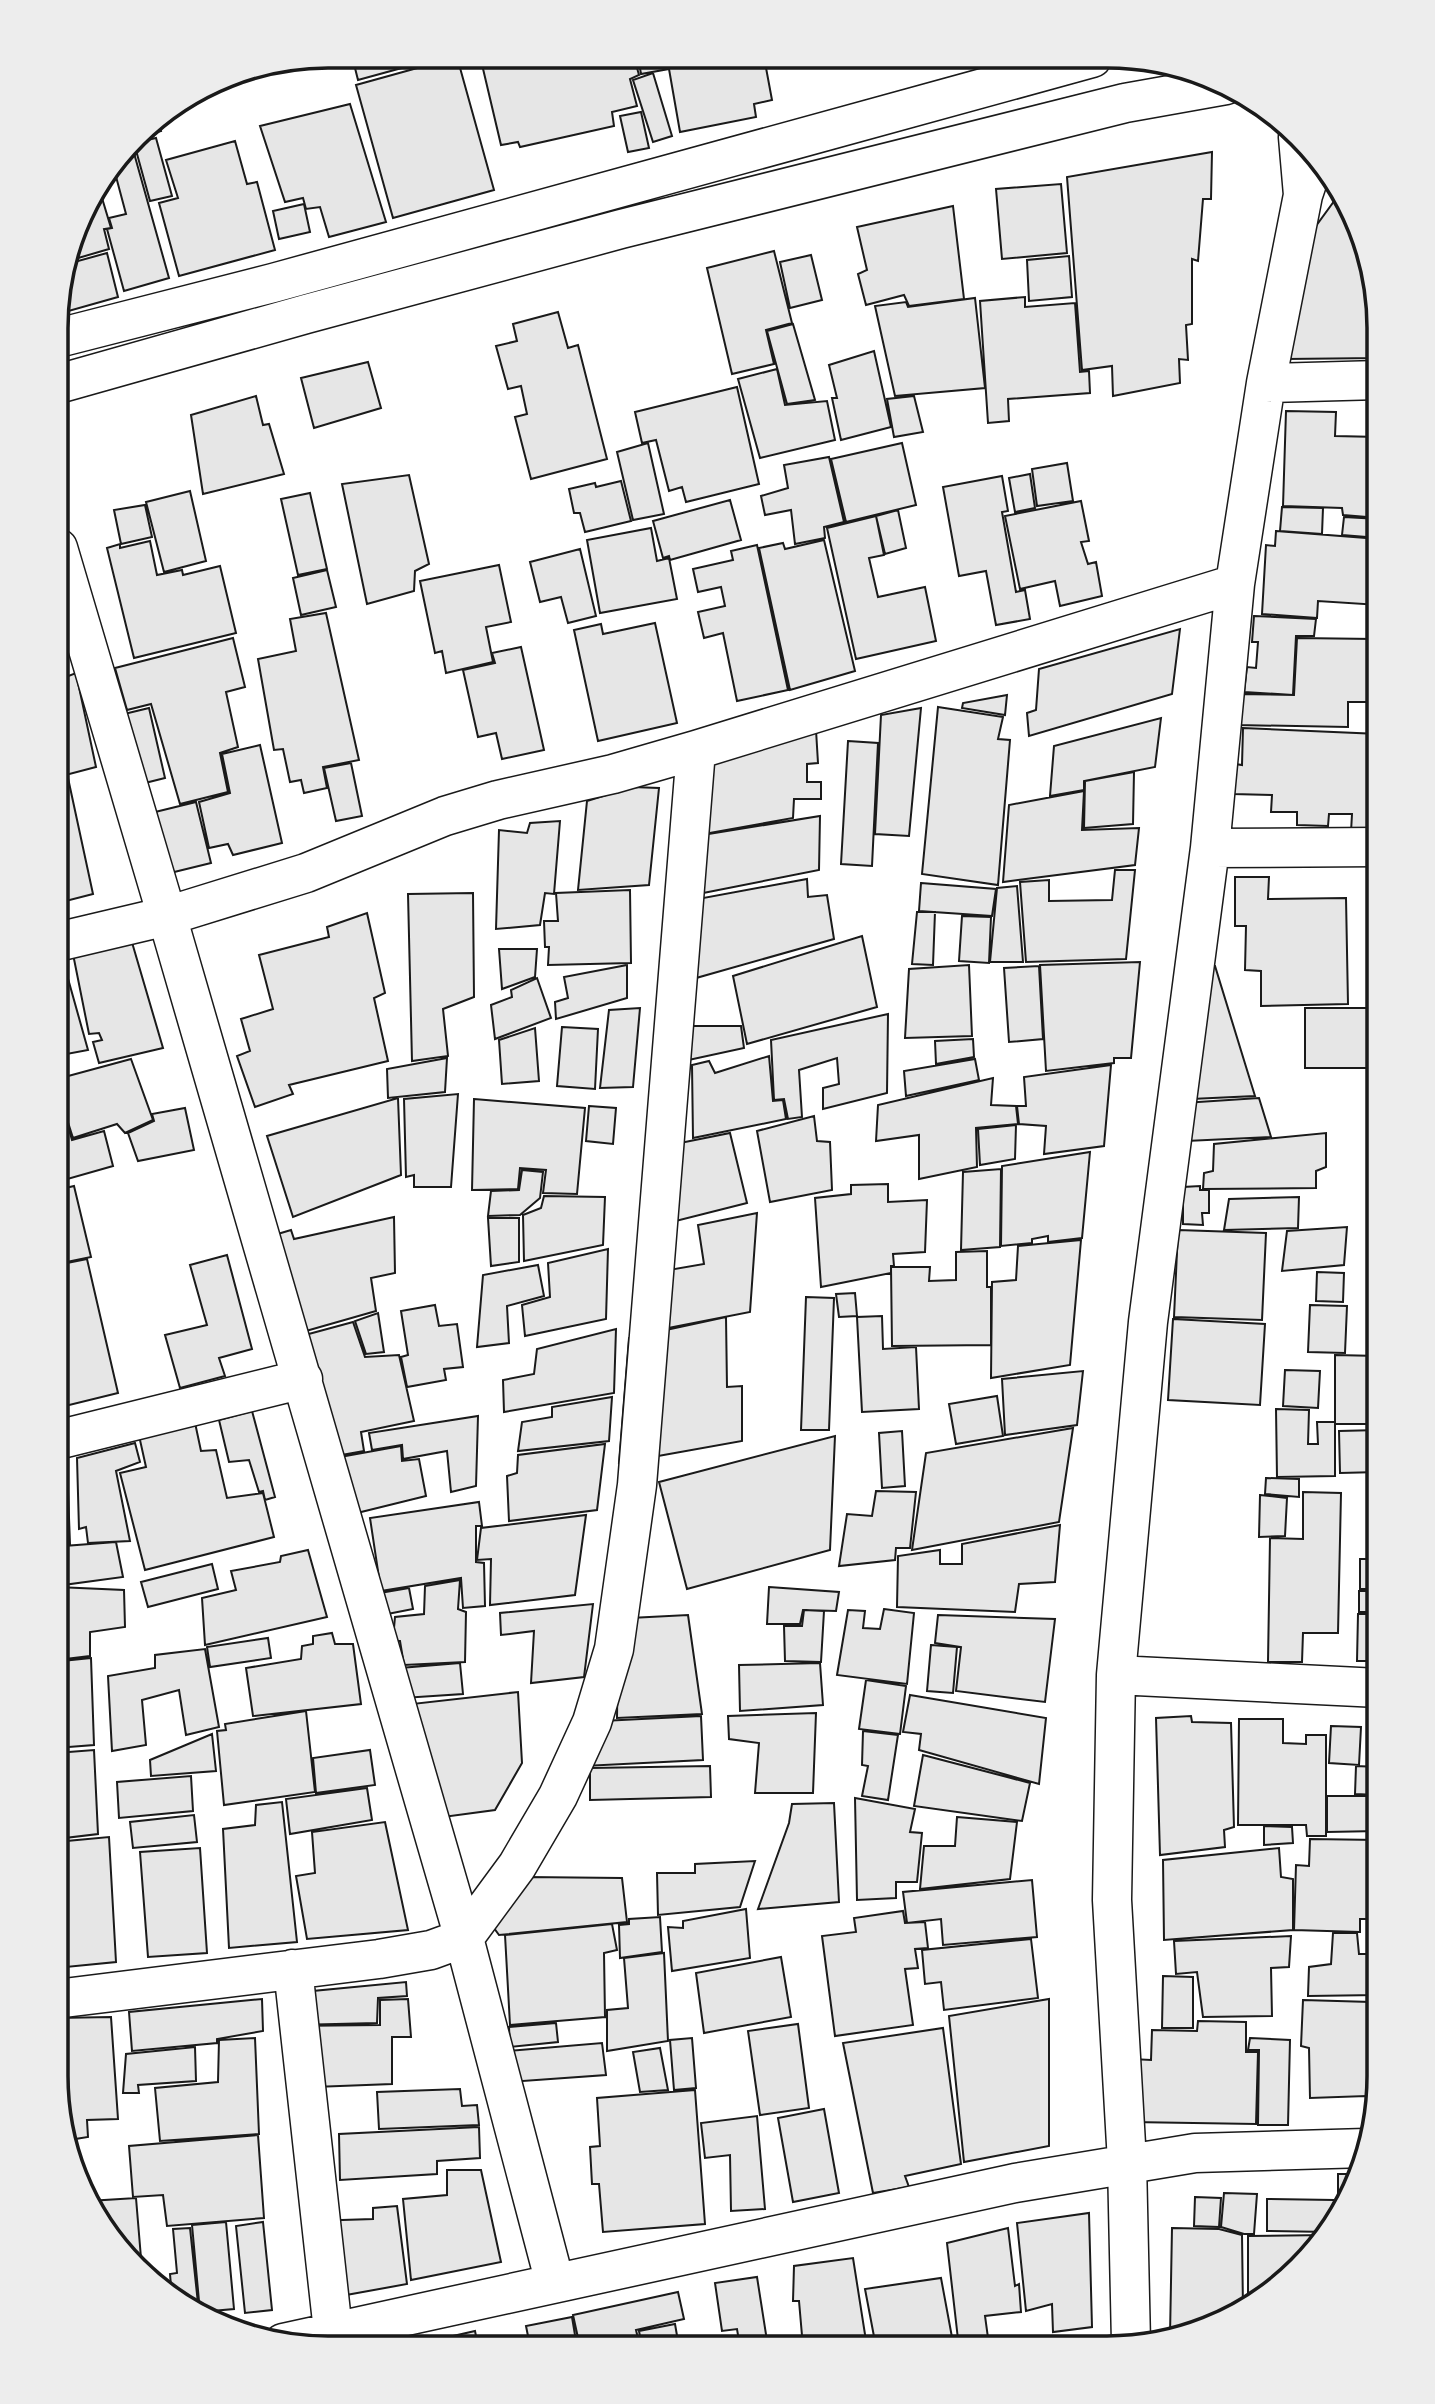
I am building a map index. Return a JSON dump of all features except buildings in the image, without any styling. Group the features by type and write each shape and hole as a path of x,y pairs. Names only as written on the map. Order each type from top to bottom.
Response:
{"street":[{"path":"68,335 286,279 1056,68"},
{"path":"68,381 621,229 1125,103 1207,88"},
{"path":"1299,154 1303,195"},
{"path":"1131,2335 1127,2162 1112,1900 1116,1675 1148,1322 1210,848 1235,584 1266,383 1303,195 1312,169"},
{"path":"1266,383 1367,380"},
{"path":"68,582 464,1938 555,2283"},
{"path":"68,939 167,916 306,873 445,816 498,800 613,774 696,750 1235,584"},
{"path":"68,1997 431,1950 464,1938 517,1866 558,1796 592,1722 614,1649 637,1485 696,750"},
{"path":"1210,848 1367,847"},
{"path":"68,1437 303,1380"},
{"path":"1116,1675 1367,1687"},
{"path":"293,1969 333,2331"},
{"path":"315,2335 1015,2183 1127,2162 1195,2153 1356,2148"}]}
